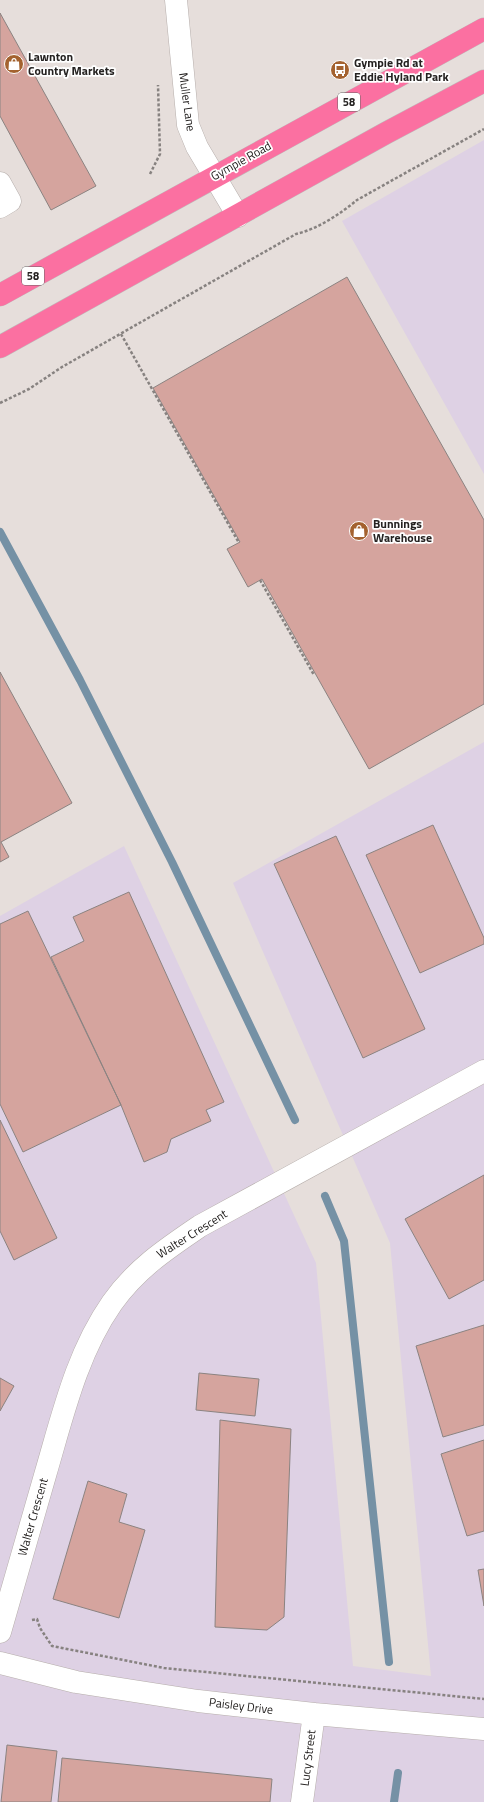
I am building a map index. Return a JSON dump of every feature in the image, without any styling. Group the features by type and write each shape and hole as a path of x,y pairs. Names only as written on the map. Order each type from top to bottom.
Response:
{"highway":[{"name":"Gympie Road","path":"0,295 215,175 484,29"},
{"path":"0,347 238,216 386,132 484,81"}],"street":[{"name":"Muller Lane","path":"176,0 188,125 197,147 238,216"},
{"path":"0,183 10,201 0,207"},
{"name":"Walter Crescent","path":"0,1632 68,1395 91,1338 112,1303 139,1271 162,1251 200,1226 484,1071"},
{"name":"Paisley Drive","path":"0,1663 76,1682 198,1701 314,1714 484,1729"},
{"name":"Lucy Street","path":"302,1802 314,1714"}],"path":[{"path":"0,403 29,389 62,367 296,234 305,232 344,211 357,200 484,129"},
{"path":"121,334 239,543"},
{"path":"260,580 314,675"},
{"path":"32,1620 38,1619 40,1628 52,1646 164,1668 484,1699"}],"shaded area":[{"path":"484,140 484,474 342,221"},
{"path":"484,742 484,1802 0,1802 0,916 124,846 316,1263 353,1666 431,1676 390,1243 233,883"}],"building":[{"name":"Lawnton Country Markets","path":"0,13 96,186 51,210 0,116"},
{"name":"Bunnings Warehouse","path":"347,277 484,520 484,704 369,769 262,579 248,587 227,549 240,542 153,388"},
{"path":"0,672 72,803 1,842 9,857 0,862"},
{"path":"433,825 484,938 484,944 420,973 366,855"},
{"path":"336,836 425,1029 363,1058 274,864"},
{"path":"129,892 224,1102 206,1110 211,1121 171,1139 167,1152 144,1162 121,1105 51,957 84,941 73,917"},
{"path":"28,911 121,1105 23,1152 0,1104 0,924"},
{"path":"0,1120 57,1238 14,1260 0,1231"},
{"path":"484,1175 484,1280 449,1299 405,1219"},
{"path":"484,1325 484,1425 443,1437 416,1346"},
{"path":"199,1373 259,1379 255,1416 196,1410"},
{"path":"0,1378 14,1386 0,1411"},
{"path":"220,1420 291,1429 284,1617 267,1630 215,1627"},
{"path":"484,1440 484,1531 467,1536 441,1454"},
{"path":"88,1481 127,1494 119,1522 145,1530 119,1618 53,1599"},
{"path":"484,1569 484,1606 478,1570"},
{"path":"7,1745 57,1751 51,1802 1,1802"},
{"path":"62,1758 272,1779 270,1802 58,1802"}],"waterway":[{"path":"0,532 80,680 172,862 295,1120"},
{"path":"325,1196 344,1241 389,1662"},
{"path":"394,1802 398,1773"}],"place":[{"name":"Lawnton Country Markets","path":"14,64"},
{"name":"Gympie Rd at Eddie Hyland Park","path":"340,70"},
{"name":"Bunnings Warehouse","path":"359,531"}]}
